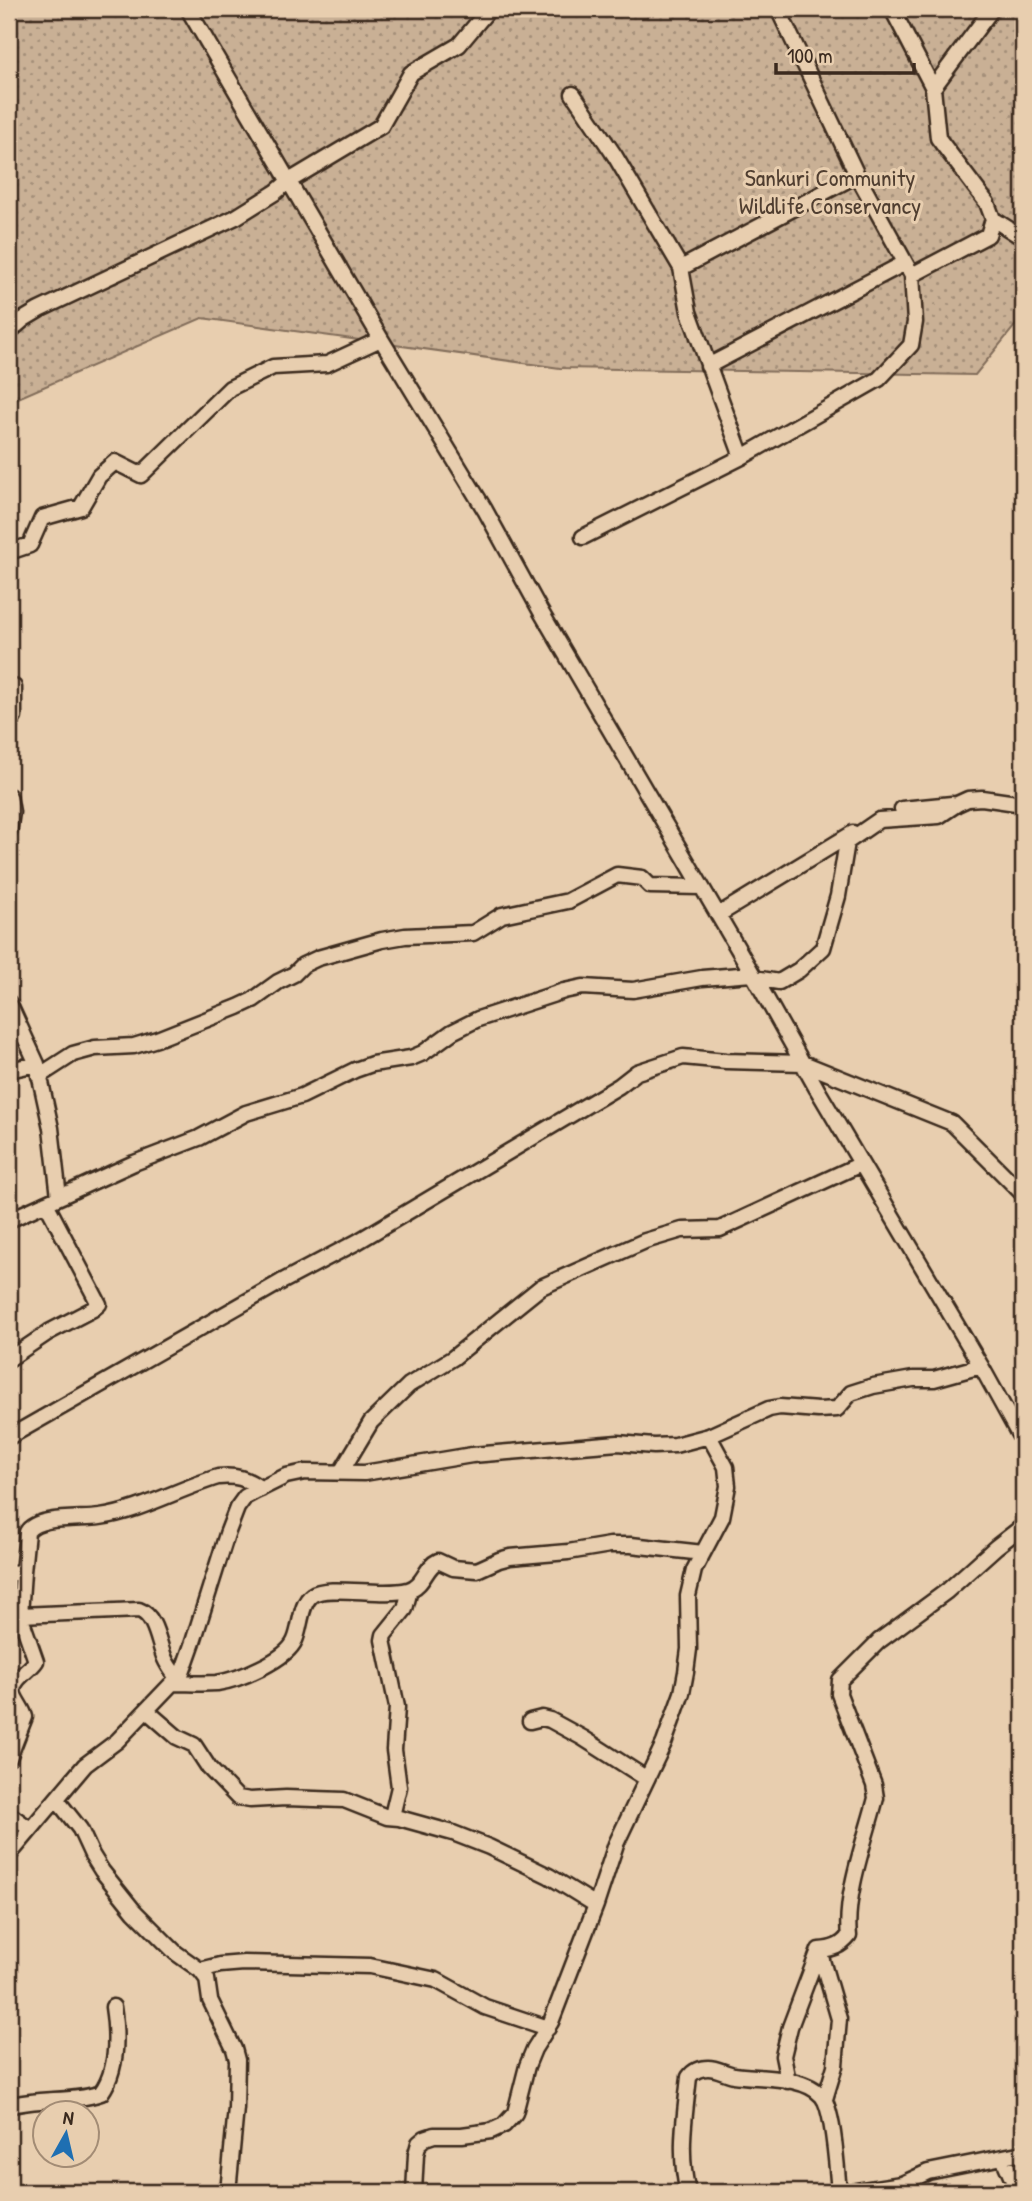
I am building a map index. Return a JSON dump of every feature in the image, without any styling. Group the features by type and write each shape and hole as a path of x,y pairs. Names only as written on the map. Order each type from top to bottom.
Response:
{"street":[{"path":"188,9 381,339 485,510 541,612 1023,1442"},
{"path":"9,332 39,310 236,217 289,181 382,126 411,73 459,45 489,9"},
{"path":"583,537 742,457 879,379 911,345 915,321 908,269 857,175 778,9"},
{"path":"892,9 933,88 938,138 987,203 993,219 1023,238"},
{"path":"933,88 992,9"},
{"path":"573,94 615,156 681,268 689,312 742,457"},
{"path":"681,268 857,175"},
{"path":"708,366 908,269 988,235 993,219"},
{"path":"9,552 30,545 42,518 81,507 99,476 115,462 141,475 230,388 274,367 327,364 381,339"},
{"path":"9,725 14,717 14,687"},
{"path":"9,796 12,811 9,832"},
{"path":"9,1220 134,1163 199,1138 246,1113 302,1096 372,1064 411,1058 478,1019 564,991 583,987 633,990 702,978 754,976 779,982 799,970 823,948 838,896 847,842 879,820 939,816 968,799 982,798 1023,804"},
{"path":"718,915 888,812 957,804"},
{"path":"9,1070 38,1070 73,1054 95,1048 134,1046 157,1039 253,1000 317,958 405,936 473,933 502,915 568,901 617,875 642,878 650,886 701,887"},
{"path":"9,1003 38,1070 51,1128 53,1200 99,1304 49,1332 9,1359"},
{"path":"9,1437 356,1242 619,1086 637,1072 683,1057 803,1063 952,1123 1023,1195"},
{"path":"341,1472 371,1422 409,1385 453,1358 541,1287 645,1241 682,1230 720,1229 861,1164"},
{"path":"9,1855 85,1765 117,1741 175,1681 186,1664 237,1508 245,1497 286,1476 305,1472 364,1473 463,1456 618,1443 665,1446 709,1436 769,1409 837,1409 851,1393 873,1385 892,1381 934,1379 981,1366"},
{"path":"414,2192 419,2143 425,2138 491,2131 504,2125 515,2112 527,2066 548,2028 596,1905 613,1851 664,1743 682,1693 690,1648 688,1596 694,1570 722,1517 728,1486 726,1467 709,1436"},
{"path":"9,1758 25,1717 13,1687 36,1661 20,1615 16,1572 29,1527 57,1520 123,1513 218,1477 231,1475 246,1478 261,1489"},
{"path":"819,1951 842,1945 849,1936 851,1897 876,1798 874,1785 839,1694 840,1680 878,1641 947,1591 1023,1526"},
{"path":"175,1681 219,1682 241,1676 287,1653 297,1637 310,1596 332,1590 390,1593 410,1590 418,1586 428,1569 438,1561 453,1568 477,1570 510,1557 610,1545 650,1546 703,1553"},
{"path":"393,1816 399,1787 394,1750 397,1707 383,1640 405,1609 410,1590"},
{"path":"20,1615 139,1609 144,1611 175,1681"},
{"path":"147,1711 177,1737 194,1745 209,1768 238,1798 331,1798 357,1804 387,1817 393,1816 453,1833 515,1858 596,1905"},
{"path":"530,1721 542,1718 550,1720 647,1779"},
{"path":"57,1800 80,1829 102,1871 134,1912 176,1953 200,1970 206,1979 210,2000 237,2060 229,2192"},
{"path":"9,1814 30,1829"},
{"path":"788,2081 783,2056 790,2027 819,1951"},
{"path":"819,1951 839,2019 835,2066 825,2099 839,2192"},
{"path":"200,1970 244,1963 370,1966 436,1980 485,2007 548,2028"},
{"path":"9,2106 27,2101 101,2093 109,2078 116,2039 113,2007"},
{"path":"688,2192 684,2173 683,2135 689,2077 692,2073 699,2069 712,2068 736,2075 788,2081 819,2093 825,2099"},
{"path":"850,2192 902,2184 928,2172 1023,2153"},
{"path":"1003,2158 1018,2192"}],"green space":[{"name":"Sankuri Community Wildlife Conservancy","path":"9,9 1023,9 1023,316 975,375 560,368 202,318 9,402"}]}
